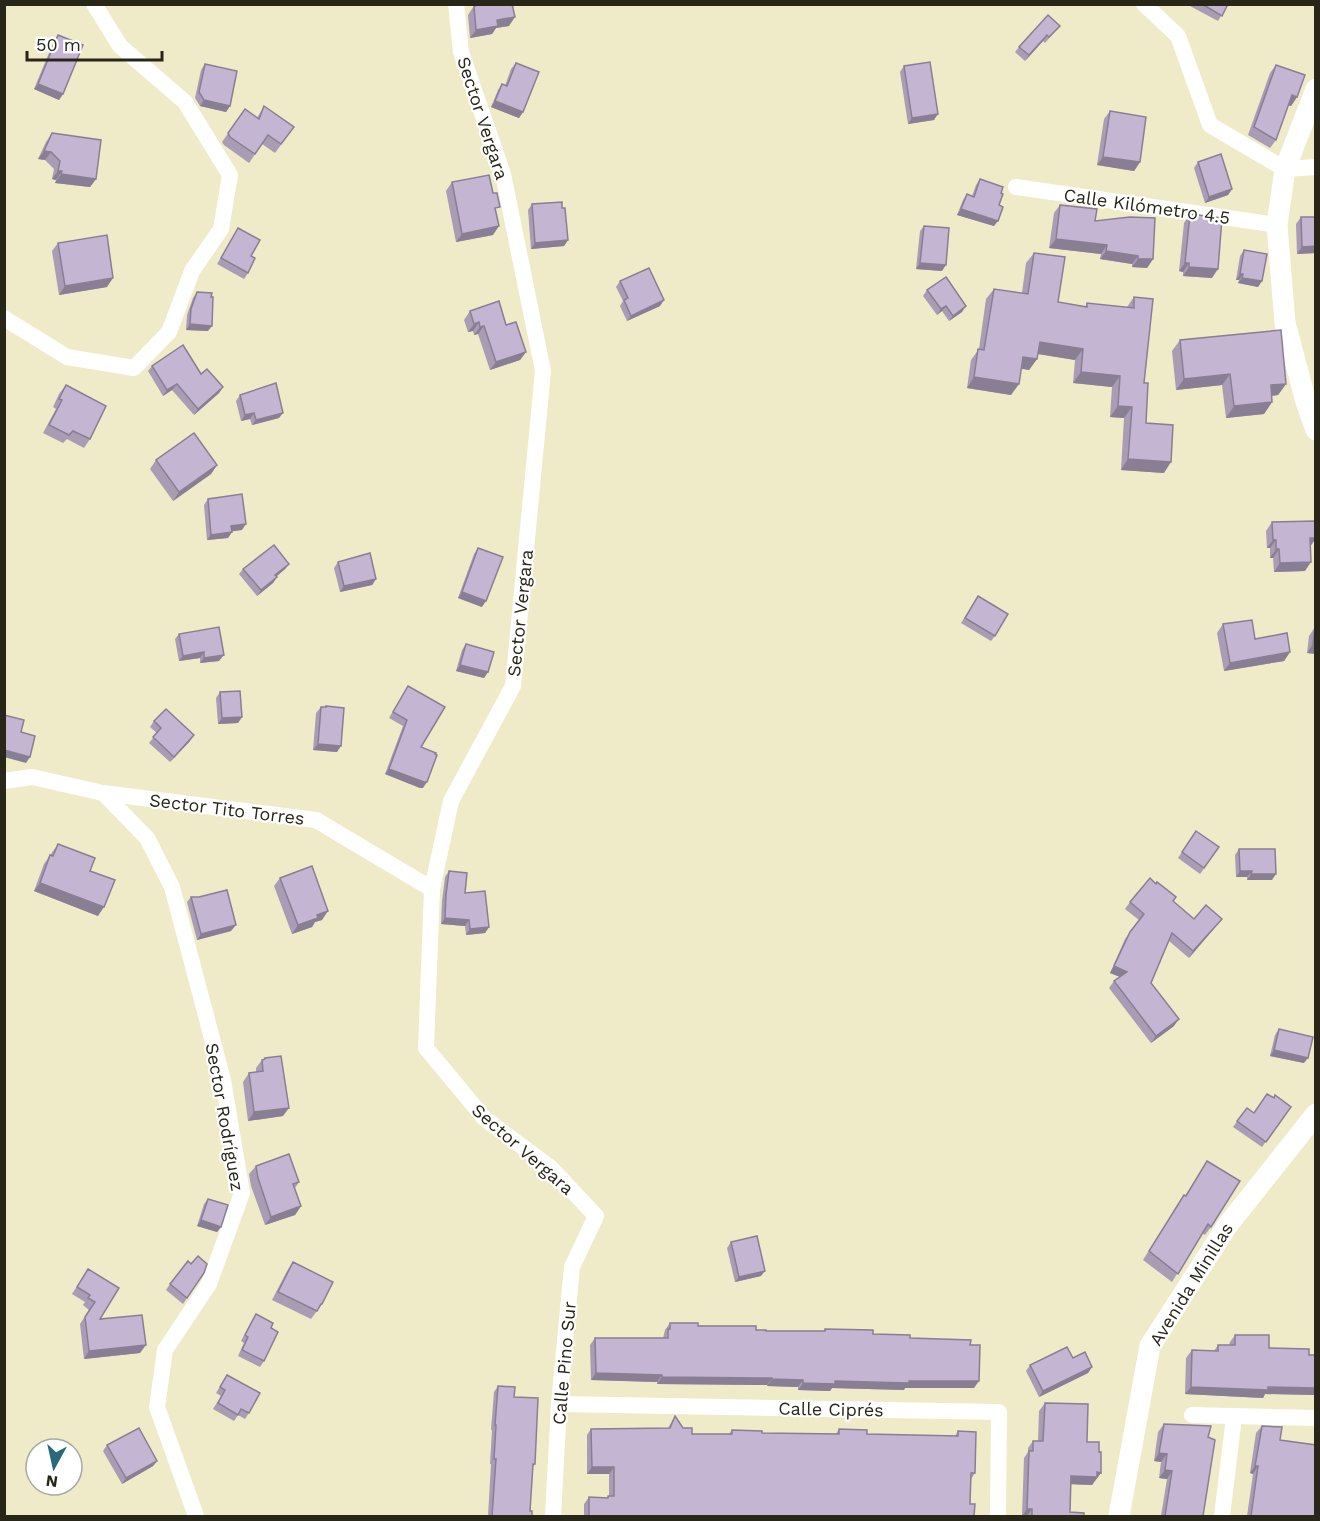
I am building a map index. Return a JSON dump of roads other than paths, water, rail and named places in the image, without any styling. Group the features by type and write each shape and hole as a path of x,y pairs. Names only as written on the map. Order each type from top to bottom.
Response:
{"street":[{"path":"4,318 67,357 134,368 169,332 192,271 221,229 230,175 185,102 120,46 94,4"},
{"name":"Sector Vergara","path":"456,4 461,52 503,174 543,371 513,686 451,801 432,889 426,1048 484,1118 551,1168 596,1216"},
{"path":"1144,4 1178,36 1210,125 1286,169 1316,167"},
{"path":"1316,89 1286,169 1277,225 1285,323 1311,400 1316,430"},
{"name":"Calle Kilómetro 4.5","path":"1016,187 1277,225"},
{"name":"Sector Tito Torres","path":"4,781 32,777 103,793 316,820 432,889"},
{"name":"Sector Rodríguez","path":"103,793 147,838 172,887 223,1080 242,1193 208,1284 165,1350 157,1407 196,1516"},
{"name":"Avenida Minillas","path":"1119,1516 1150,1346 1227,1226 1316,1114"},
{"name":"Calle Pino Sur","path":"553,1516 572,1267 596,1216"},
{"name":"Calle Ciprés","path":"560,1404 999,1412 998,1516"},
{"path":"1192,1415 1316,1418"},
{"path":"1222,1516 1234,1417"}]}
